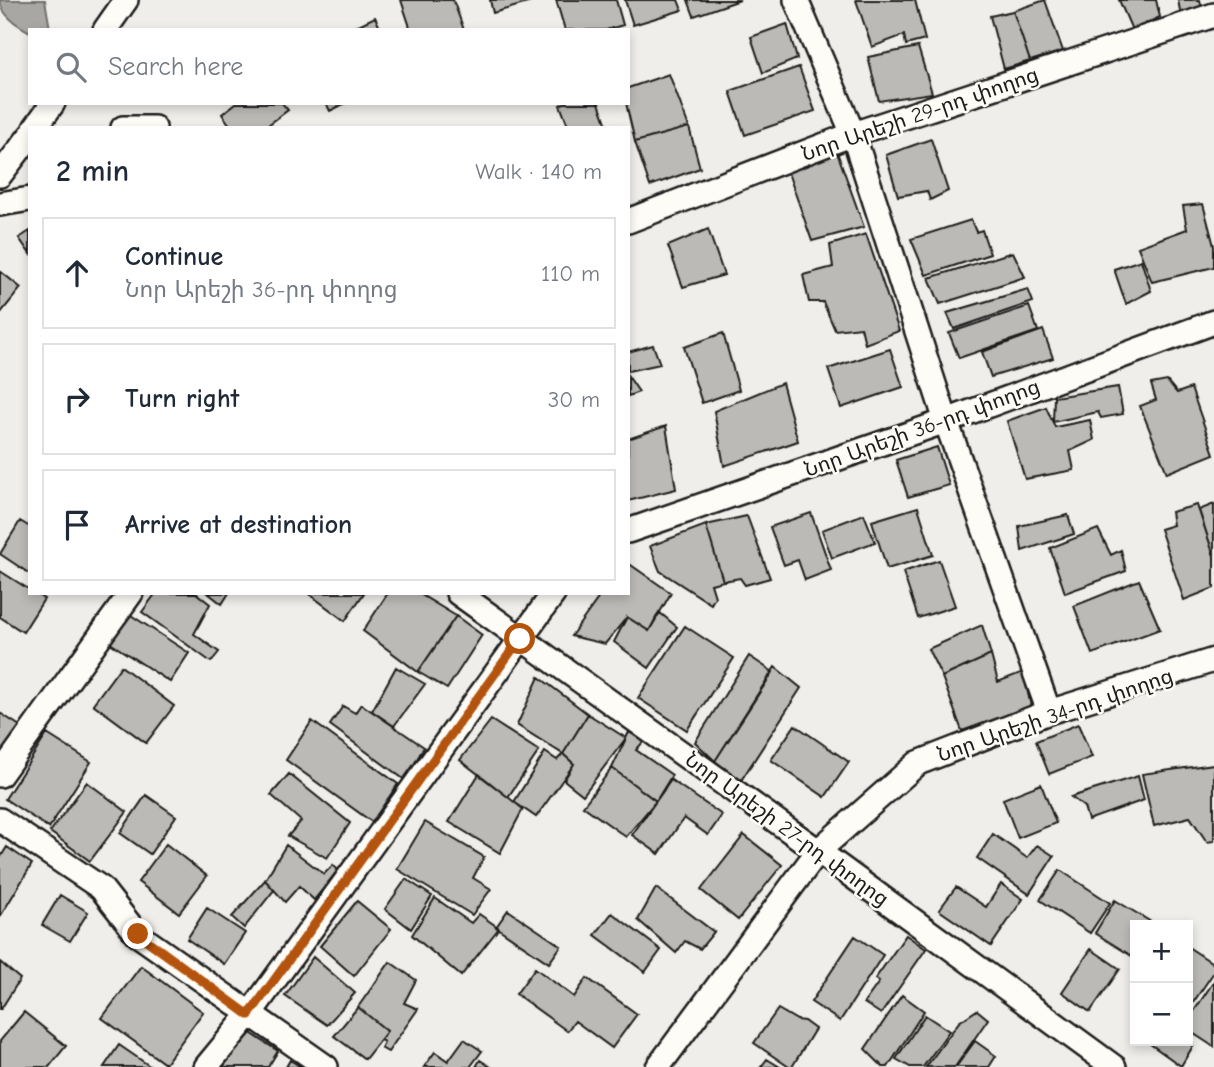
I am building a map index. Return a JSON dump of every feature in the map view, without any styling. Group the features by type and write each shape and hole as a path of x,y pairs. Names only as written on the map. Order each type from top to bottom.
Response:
{"street":[{"path":"106,28 126,0"},
{"path":"796,0 853,134 946,421 1049,712"},
{"name":"Նոր Արեշի 29-րդ փողոց","path":"630,220 853,134 1214,15"},
{"path":"38,126 52,105"},
{"path":"0,175 28,140"},
{"path":"0,204 28,199"},
{"name":"Նոր Արեշի 36-րդ փողոց","path":"630,530 946,421 1214,322"},
{"path":"0,775 130,595"},
{"name":"Նոր Արեշի 27-րդ փողոց","path":"461,595 1114,1067"},
{"path":"206,1067 249,1015 553,595"},
{"name":"Նոր Արեշի 34-րդ փողոց","path":"658,1067 818,851 918,763 1049,712 1214,660"},
{"path":"0,820 101,888 138,934 326,1067"}],"shaded area":[{"path":"0,0 45,0 50,28 28,28 28,31 15,23"}],"building":[{"path":"401,0 453,0 463,28 410,28"},
{"path":"490,0 538,0 493,13"},
{"path":"556,0 616,0 623,25 613,28 564,28"},
{"path":"625,0 678,0 682,10 633,25"},
{"path":"688,0 740,0 694,16"},
{"path":"856,0 915,0 925,40 906,45 904,35 872,47"},
{"path":"1045,0 1063,51 1030,61 1013,11"},
{"path":"1119,0 1156,0 1160,17 1132,30"},
{"path":"1178,0 1200,0 1202,9 1181,16"},
{"path":"1013,11 1030,61 1004,69 990,16"},
{"path":"375,17 380,28 352,28"},
{"path":"787,24 797,59 763,73 751,37"},
{"path":"918,47 932,93 879,101 868,57"},
{"path":"799,67 815,111 745,135 730,91"},
{"path":"669,74 689,127 635,142 626,105 630,105 630,87"},
{"path":"233,105 284,105 288,110 267,126 231,126 222,114"},
{"path":"327,105 342,105 330,111"},
{"path":"560,105 600,105 607,126 568,126"},
{"path":"689,127 700,168 650,186 635,142"},
{"path":"931,139 948,191 930,200 927,191 898,196 886,155"},
{"path":"837,152 864,227 812,241 786,167"},
{"path":"1203,204 1214,246 1214,267 1152,282 1138,247 1187,229 1183,206"},
{"path":"971,220 976,232 982,230 990,254 926,275 911,239"},
{"path":"708,229 724,275 683,287 668,246"},
{"path":"28,232 28,251 19,238"},
{"path":"866,234 899,331 865,344 861,327 835,330 823,302 809,302 803,275 833,267 830,245"},
{"path":"1013,252 1025,277 940,304 929,278"},
{"path":"1141,260 1151,291 1126,304 1114,269"},
{"path":"0,271 21,288 0,314"},
{"path":"1028,289 1033,302 954,329 947,313"},
{"path":"1029,306 1038,331 959,358 949,333"},
{"path":"1043,330 1053,358 991,377 982,352"},
{"path":"723,333 739,390 702,403 684,347"},
{"path":"653,345 660,364 630,371 630,351"},
{"path":"890,349 903,387 841,408 828,369"},
{"path":"630,379 639,392 630,395"},
{"path":"1167,381 1177,393 1191,388 1214,454 1167,473 1140,406 1156,400 1151,384"},
{"path":"782,383 798,441 724,466 714,411"},
{"path":"1118,387 1123,414 1101,418 1098,412 1053,422 1054,397"},
{"path":"1046,407 1055,427 1090,420 1094,440 1070,451 1074,470 1025,479 1007,421"},
{"path":"666,426 676,489 630,500 630,438"},
{"path":"937,447 949,485 908,497 896,460"},
{"path":"1214,504 1214,556 1199,510"},
{"path":"1197,505 1214,556 1214,588 1184,600 1160,529 1173,525 1171,512"},
{"path":"918,507 933,555 887,569 872,521"},
{"path":"811,513 831,570 805,580 798,560 784,565 770,527"},
{"path":"864,514 875,542 832,558 822,530"},
{"path":"1068,515 1074,534 1022,551 1019,526"},
{"path":"747,516 770,578 745,585 740,578 723,581 706,525"},
{"path":"20,521 28,526 28,573 0,554"},
{"path":"706,525 723,581 711,584 715,597 711,604 660,571 650,546"},
{"path":"1098,529 1111,555 1121,550 1126,571 1065,593 1050,548"},
{"path":"939,560 955,606 918,618 903,572"},
{"path":"630,564 671,593 649,631 627,617 605,644 571,636 601,595 630,595"},
{"path":"0,571 28,589 28,595 38,595 44,599 23,632 0,617"},
{"path":"1139,580 1160,629 1092,654 1074,606"},
{"path":"155,595 199,595 210,604 194,634 219,652 211,662 142,612"},
{"path":"211,595 228,595 222,604"},
{"path":"311,595 363,595 345,621"},
{"path":"387,595 421,595 456,616 418,672 363,631"},
{"path":"120,608 189,653 170,682 101,637"},
{"path":"659,612 677,627 649,668 614,642 627,617 649,631"},
{"path":"456,616 482,635 447,689 418,672"},
{"path":"982,625 991,655 942,677 928,649"},
{"path":"685,626 734,658 687,730 638,698"},
{"path":"991,655 998,682 1023,672 1031,706 962,731 942,677"},
{"path":"749,656 773,672 715,761 695,742"},
{"path":"121,666 174,706 146,743 93,704"},
{"path":"396,667 425,684 394,726 372,711"},
{"path":"775,667 801,688 740,782 715,761"},
{"path":"539,677 588,714 563,754 517,725"},
{"path":"361,704 424,747 405,780 330,725 343,706 355,713"},
{"path":"0,713 23,728 0,760"},
{"path":"588,714 626,738 583,795 564,780 574,764 563,754"},
{"path":"491,720 539,751 508,797 460,760"},
{"path":"312,721 398,784 372,822 286,760"},
{"path":"1078,724 1092,757 1049,774 1036,741"},
{"path":"795,725 849,762 825,797 771,760"},
{"path":"629,732 644,741 636,750 672,775 656,801 612,768"},
{"path":"47,734 91,762 49,828 5,799"},
{"path":"545,752 557,760 563,754 574,764 536,817 514,802"},
{"path":"1214,764 1214,841 1207,842 1190,817 1154,826 1142,774"},
{"path":"612,768 656,801 626,837 583,806"},
{"path":"289,774 350,823 327,858 288,836 301,821 271,795"},
{"path":"479,774 523,809 500,853 449,822"},
{"path":"1138,776 1144,800 1088,820 1084,807 1071,797"},
{"path":"671,780 722,815 708,835 684,818 659,854 632,835"},
{"path":"87,782 127,812 90,861 50,832"},
{"path":"1041,784 1056,823 1018,838 1003,799"},
{"path":"146,795 176,816 150,854 120,833"},
{"path":"425,822 484,857 473,878 491,889 472,915 397,869"},
{"path":"993,834 1027,858 1037,845 1054,856 1029,894 977,858"},
{"path":"744,835 782,865 738,920 701,890"},
{"path":"166,844 207,876 179,913 138,882"},
{"path":"286,845 324,874 333,865 338,870 314,900 299,886 285,902 265,880"},
{"path":"7,847 32,864 0,917 0,858"},
{"path":"1060,870 1110,903 1090,933 1040,900"},
{"path":"406,879 432,896 411,929 385,909"},
{"path":"265,880 274,890 244,928 232,917"},
{"path":"1001,884 1023,899 991,946 939,910 956,887 986,907"},
{"path":"656,888 714,932 700,949 685,941 676,953 638,920"},
{"path":"60,895 88,912 70,941 42,925"},
{"path":"435,898 471,923 479,914 499,928 461,976 412,935"},
{"path":"1115,900 1148,920 1130,920 1130,955 1095,933"},
{"path":"357,901 391,929 354,976 320,946"},
{"path":"207,908 245,933 224,964 187,939"},
{"path":"508,910 561,946 549,963 496,927"},
{"path":"612,913 661,950 645,972 595,935"},
{"path":"906,935 926,949 881,1014 864,1003 879,982 875,979"},
{"path":"855,936 883,955 840,1021 811,1002"},
{"path":"1091,949 1120,969 1090,1012 1062,992"},
{"path":"1193,950 1214,964 1214,972 1193,1003"},
{"path":"313,957 355,993 327,1025 285,996"},
{"path":"0,962 20,979 1,1009 0,1009"},
{"path":"390,962 416,980 404,1003 418,1009 388,1052 381,1048 384,1042 380,1040 387,1031 358,1007"},
{"path":"141,966 203,1012 165,1064 102,1018"},
{"path":"535,968 574,997 587,978 637,1014 612,1048 575,1021 567,1031 516,994"},
{"path":"1214,981 1214,1047 1193,1033 1193,1012"},
{"path":"902,995 924,1011 888,1067 883,1067 865,1049"},
{"path":"358,1007 387,1031 365,1059 334,1036"},
{"path":"778,1009 815,1029 792,1067 754,1043"},
{"path":"977,1010 988,1019 955,1067 926,1067 959,1022"},
{"path":"24,1012 66,1046 49,1067 0,1067 0,1041"},
{"path":"925,1015 949,1031 923,1067 910,1067 896,1059"},
{"path":"246,1030 278,1051 268,1067 222,1067"},
{"path":"464,1039 482,1051 470,1067 424,1067 435,1052 448,1061"},
{"path":"975,1041 996,1056 989,1067 956,1067"},
{"path":"119,1045 151,1067 104,1067"},
{"path":"1153,1046 1193,1046 1181,1066"},
{"path":"767,1059 780,1067 761,1067"},
{"path":"290,1060 301,1067 286,1067"},
{"path":"480,1060 491,1067 476,1067"}],"route":[{"path":"138,934 249,1015 520,639"}]}
